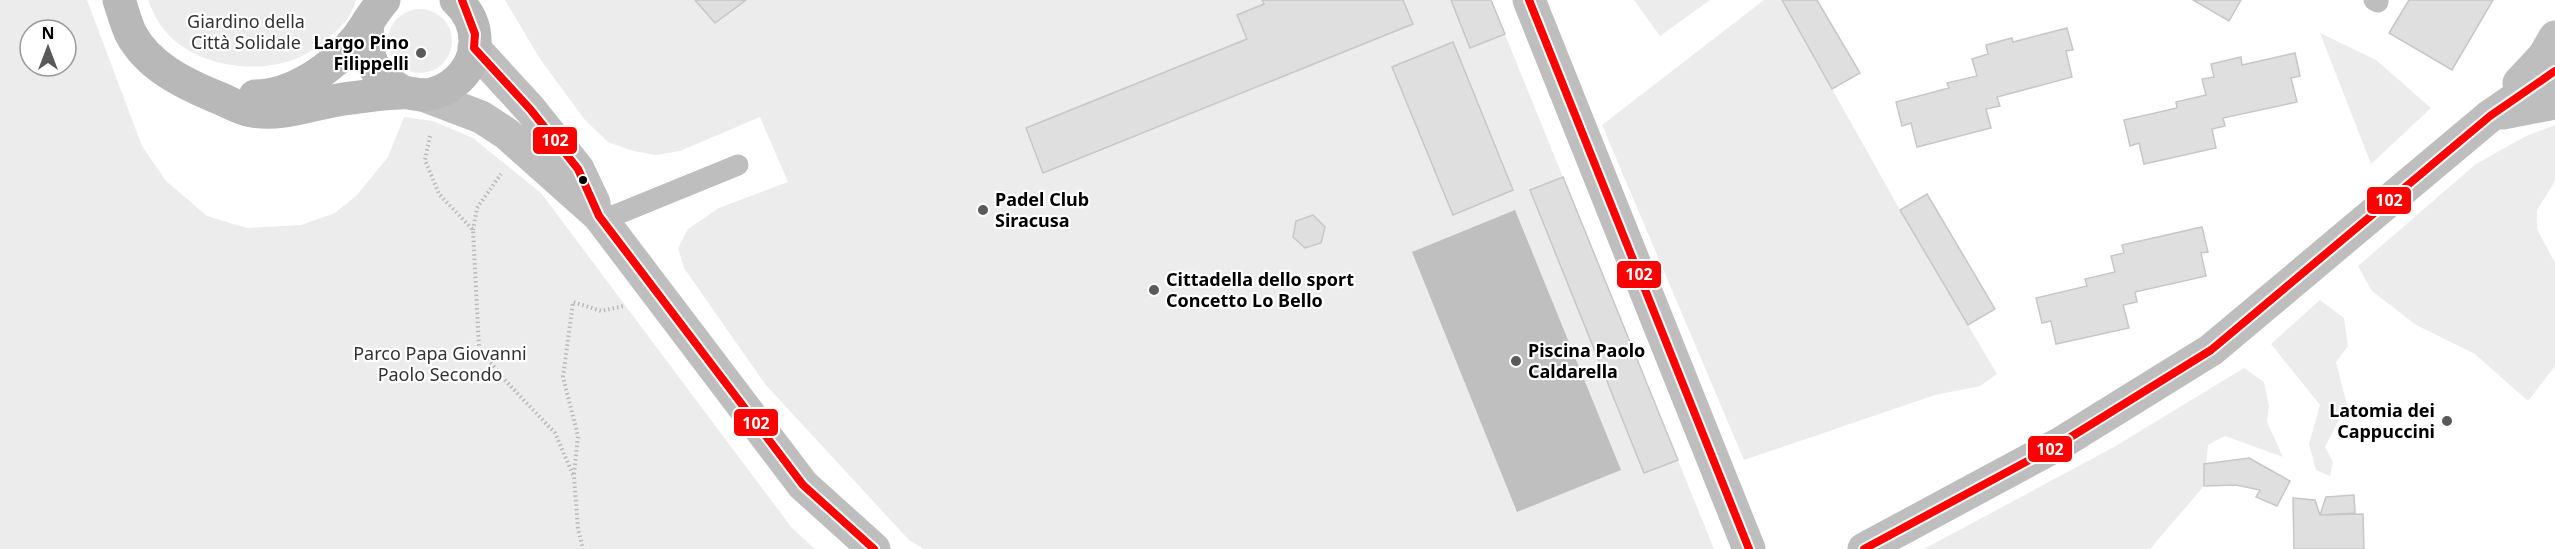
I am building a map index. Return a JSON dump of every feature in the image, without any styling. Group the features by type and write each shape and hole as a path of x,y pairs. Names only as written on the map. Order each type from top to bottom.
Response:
{"street":[{"path":"118,0 132,35 167,73 191,87 251,111 275,111 348,98 423,97 441,91 457,81 469,66 474,48 475,34 461,2"},
{"path":"1529,0 1749,549"},
{"path":"214,96 259,96 290,88 329,66 347,50 375,8"},
{"path":"375,8 366,44 371,65 384,82 481,117 507,134 601,218 803,485 874,549"},
{"path":"2490,116 2544,56 2555,37"},
{"path":"474,48 530,109 578,169 601,218"},
{"path":"1864,549 2061,443 2211,350 2490,116 2555,70"},
{"path":"2490,116 2555,103"}],"lane":[{"path":"601,218 738,165"}],"path":[{"path":"423,97 433,121 425,160 439,194 472,230"},
{"path":"522,148 506,166 477,208 472,230 479,348 503,378 555,433 574,477"},
{"path":"583,549 578,529 574,477 578,436 562,376 573,302 601,311 627,306 657,292"}],"green space":[{"name":"Parco Papa Giovanni Paolo Secondo","path":"0,0 87,0 142,146 166,181 207,216 247,228 301,225 335,213 357,195 388,157 404,117 433,121 473,138 541,193 792,528 815,549 0,549"},
{"name":"Giardino della Città Solidale","path":"148,0 356,0 351,12 340,27 309,52 290,61 254,67 217,62 183,47 158,21"},
{"name":"Cittadella dello sport Concetto Lo Bello","path":"505,0 1491,0 1714,549 924,549 909,540 765,384 684,268 678,248 688,229 719,208 788,182 760,117 680,151 656,155 633,151 608,142 585,120 540,59"},
{"path":"1634,0 1710,0 1660,36"},
{"path":"1764,0 1782,0 1900,210 1997,374 1980,386 1935,395 1744,460 1602,125"},
{"path":"414,9 426,9 443,18 450,29 452,41 450,53 443,64 426,73 414,73 402,68 393,59 388,47 388,35 393,23 402,14"},
{"path":"2320,33 2376,60 2431,108 2371,164"},
{"path":"2555,125 2555,181 2537,210 2537,229 2555,263 2555,366 2528,401 2475,354 2416,325 2372,291 2358,266 2476,164 2526,136"},
{"path":"2320,300 2344,318 2348,346 2336,362 2347,405 2325,447 2333,462 2330,476 2316,470 2309,444 2320,405 2271,344"},
{"path":"2244,368 2264,382 2269,406 2267,422 2283,457 2225,436 2208,445 2204,486 2150,549 1924,549 2114,447"}],"shaded area":[{"name":"Piscina Paolo Caldarella","path":"1515,210 1621,470 1517,512 1412,252"}],"building":[{"path":"695,0 746,0 715,23"},
{"path":"1262,0 1403,0 1413,24 1043,173 1026,128 1247,39 1237,15 1264,4"},
{"path":"1451,0 1491,0 1505,34 1470,48"},
{"path":"1782,0 1817,0 1860,73 1832,89"},
{"path":"2193,0 2241,0 2229,21"},
{"path":"2409,0 2493,0 2452,70 2389,33"},
{"path":"2067,28 2073,50 2066,51 2072,77 1997,97 2000,106 1986,109 1991,128 1917,147 1911,123 1902,126 1896,102 1949,88 1947,83 1977,76 1972,59 1988,54 1986,45 2012,38 2013,42"},
{"path":"1453,42 1513,190 1453,215 1392,67"},
{"path":"2295,53 2300,76 2291,78 2297,102 2223,118 2225,126 2212,129 2216,148 2144,164 2139,143 2130,146 2124,120 2177,108 2176,102 2206,95 2202,79 2214,77 2211,64 2241,57 2242,65"},
{"path":"1563,177 1678,460 1644,473 1530,190"},
{"path":"1927,194 1995,309 1968,325 1900,210"},
{"path":"1313,215 1325,227 1321,243 1305,248 1293,237 1296,221"},
{"path":"2202,227 2208,252 2201,253 2206,276 2135,292 2137,302 2123,305 2129,328 2056,344 2051,321 2042,323 2036,298 2087,286 2085,279 2115,272 2111,256 2124,253 2122,245"},
{"path":"2249,458 2290,481 2277,506 2256,497 2260,490 2236,485 2204,486 2204,464"},
{"path":"2354,495 2355,513 2320,515 2326,497"},
{"path":"2293,498 2315,500 2320,515 2363,514 2364,549 2294,549"}],"transit line":[{"name":"102","path":"462,0 475,34 474,48 530,109 578,169 599,216 803,485 874,549"},
{"name":"102","path":"1529,0 1749,549"},
{"name":"102","path":"1864,549 2061,443 2211,350 2490,116 2555,71"}],"place":[{"name":"Largo Pino Filippelli","path":"421,53"},
{"name":"Padel Club Siracusa","path":"983,210"},
{"name":"Cittadella dello sport Concetto Lo Bello","path":"1154,290"},
{"name":"Piscina Paolo Caldarella","path":"1516,361"},
{"name":"Latomia dei Cappuccini","path":"2447,421"}]}
